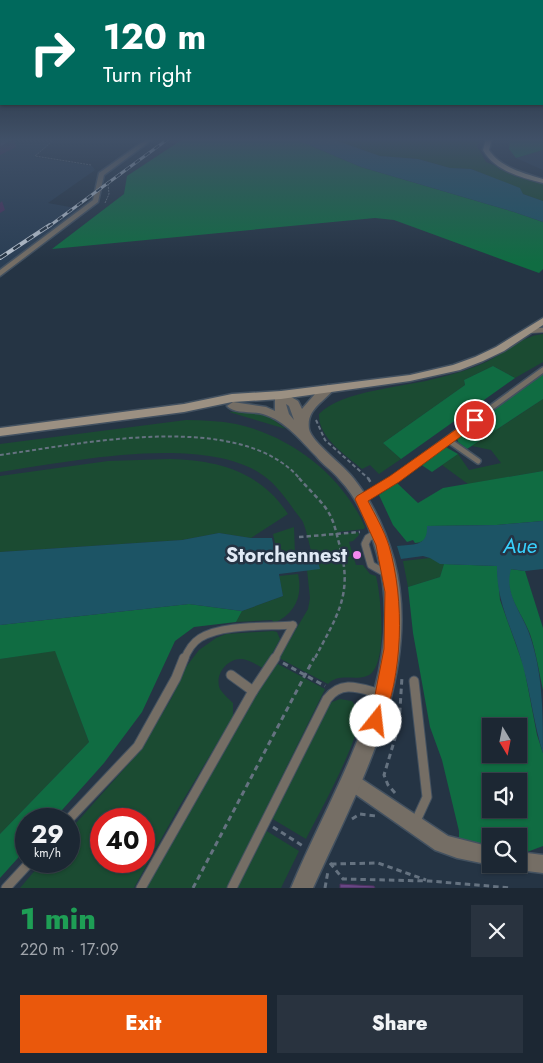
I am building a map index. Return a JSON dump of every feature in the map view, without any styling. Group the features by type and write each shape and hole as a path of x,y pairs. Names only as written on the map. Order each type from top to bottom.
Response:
{"main road":[{"path":"0,432 184,408 215,400 257,395 281,395 410,378 456,368 489,355 543,320"},
{"path":"184,408 208,409 258,403 281,395"}],"street":[{"path":"0,274 92,205 98,198 99,180"},
{"path":"304,431 307,409 328,388"},
{"path":"287,421 280,407 281,395 294,404 304,431 321,454 347,478 361,499 378,532 390,575 393,632 383,695 376,721 302,888"},
{"path":"233,406 266,411 304,431"},
{"path":"351,781 442,843 457,849 482,854"},
{"path":"527,862 543,864"}],"lane":[{"path":"526,332 543,330"},
{"path":"361,499 394,479 543,370"},
{"path":"448,440 478,461"},
{"path":"80,808 138,746 176,678 187,651 200,638 222,630 293,625 275,658 253,691 141,888"},
{"path":"231,675 253,691"},
{"path":"414,681 426,797 414,825"},
{"path":"232,888 322,705 334,690 348,687 383,695"},
{"path":"6,888 20,873"}],"path":[{"path":"0,455 126,439 220,440 256,448 284,463 331,514 347,574 345,595 337,615 194,888"},
{"path":"298,538 358,531"},
{"path":"275,658 334,690"},
{"path":"350,822 360,814 380,818"},
{"path":"264,821 305,847"},
{"path":"331,864 378,863 429,881"},
{"path":"331,864 343,879 429,881 512,888"},
{"path":"325,888 331,864"}],"shaded area":[{"path":"0,180 80,180 48,203 81,209 0,269"}],"green space":[{"path":"126,180 407,180 543,222 543,269 539,273 394,220 375,218 52,249 124,194"},
{"path":"500,180 534,180 543,184 543,201 523,194 519,188"},
{"path":"543,334 543,362 515,378 493,366 464,380 465,385 383,443 401,459 379,474 370,465 362,469 341,452 323,431 319,414 329,406 358,394 425,381 480,365 528,338"},
{"path":"493,366 515,378 401,459 383,443 465,385 464,380"},
{"path":"543,374 543,399 467,449 458,442 457,437"},
{"path":"543,399 543,471 468,484 442,465 458,454 469,470 501,463 491,450 472,446"},
{"path":"244,411 268,416 286,429 229,412"},
{"path":"186,420 236,424 276,438 295,448 312,461 329,475 343,491 365,527 364,529 338,532 339,534 358,532 359,535 349,542 356,565 363,565 370,574 376,576 378,586 382,629 381,644 379,658 375,668 369,675 333,680 328,684 279,658 308,609 310,598 307,570 319,568 316,555 312,555 303,522 277,488 258,472 232,461 201,455 167,453 96,458 0,472 0,444"},
{"path":"444,446 458,454 432,472 420,464"},
{"path":"170,459 205,462 237,471 265,488 288,514 251,538 219,533 182,540 0,552 0,476 108,461"},
{"path":"543,471 543,521 497,525 428,526 426,538 415,543 413,540 407,542 393,525 379,495 397,483 418,503 443,488"},
{"path":"294,527 295,555 278,557 273,534"},
{"path":"430,558 444,564 440,577 408,587 403,561"},
{"path":"444,564 497,566 500,600 524,667 537,735 543,753 543,846 527,852 527,828 482,828 482,845 459,842 459,831 442,760 430,727 413,633 408,587 440,577"},
{"path":"510,569 525,571 543,628 543,690 530,634 511,595 509,587"},
{"path":"298,574 298,597 287,615 274,623 272,620 236,622 242,611 283,596 279,576"},
{"path":"189,604 242,611 236,622 194,627 175,641 142,712 104,763 64,808 25,808 89,742 55,651 0,659 0,625"},
{"path":"273,631 277,632 280,639 264,669 251,662 237,659 227,664 220,673 220,689 233,703 233,717 155,850 155,808 90,808 90,873 142,873 134,888 20,888 33,873 80,873 80,819 140,751 171,699 186,667 199,650 216,638 226,634"},
{"path":"55,650 89,742 25,808 15,808 15,818 0,834 0,659"},
{"path":"276,663 325,689 227,888 143,888 152,873 155,873 155,867 210,771"},
{"path":"340,699 352,701 354,704 359,715 358,726 338,777 306,839 271,818 325,711 332,702"},
{"path":"15,818 15,861 0,878 0,834"},
{"path":"265,830 299,851 281,888 237,888"}],"water":[{"path":"407,180 501,180 520,188 523,194 543,201 543,222"},
{"name":"Aue","path":"543,521 543,569 525,571 511,569 509,578 514,602 526,625 534,648 540,678 543,753 523,666 499,592 497,566 440,564 423,556 401,559 397,546 422,541 427,533 427,526 497,525"},
{"path":"219,533 251,538 272,538 276,559 316,555 320,569 279,574 283,596 242,611 189,604 0,625 0,552 182,540"}],"building":[{"path":"340,884 374,886 375,888 340,888"}],"railway":[{"path":"48,227 111,180"},
{"path":"0,258 50,225"}],"place":[{"name":"Storchennest","path":"357,555"}],"route":[{"path":"376,721 392,649 392,592 387,560 378,532 361,499 394,479 475,420"}]}
